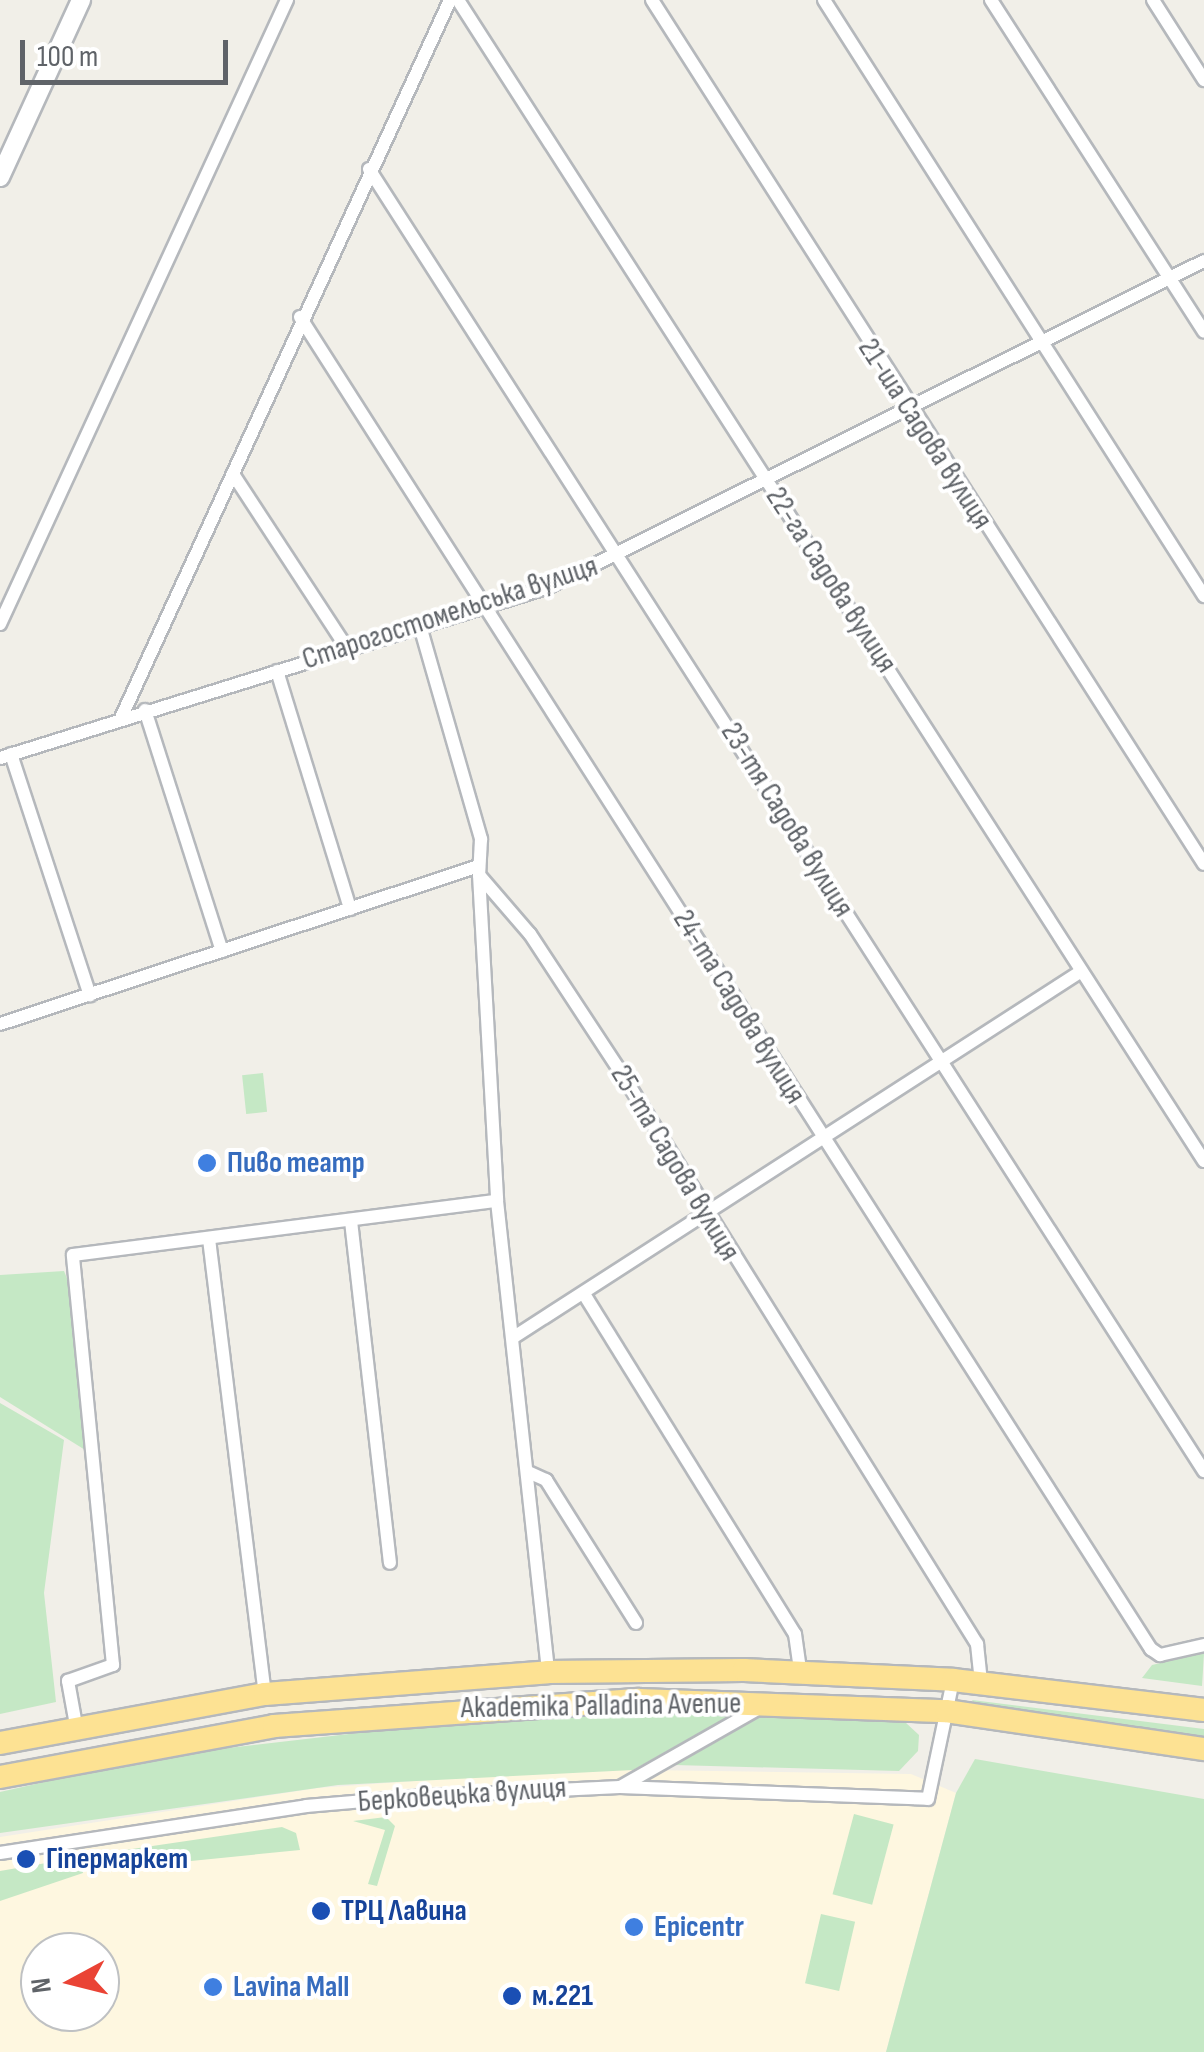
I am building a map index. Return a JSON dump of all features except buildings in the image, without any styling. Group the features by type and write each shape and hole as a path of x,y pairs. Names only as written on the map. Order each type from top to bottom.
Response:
{"highway":[{"name":"Akademika Palladina Avenue","path":"0,1743 76,1725 264,1694 548,1672 800,1672 952,1680 1204,1710"},
{"name":"Akademika Palladina Avenue","path":"0,1777 164,1743 396,1712 639,1700 946,1710 1204,1749"}],"main road":[{"path":"0,177 81,0"}],"street":[{"path":"0,624 287,0"},
{"path":"121,718 300,317 450,0"},
{"name":"22-га Садова вулиця","path":"458,0 1204,1160"},
{"name":"21-ша Садова вулиця","path":"652,0 908,409 1204,864"},
{"path":"824,0 1204,596"},
{"path":"991,0 1204,332"},
{"path":"1153,0 1204,80"},
{"name":"23-тя Садова вулиця","path":"368,169 1204,1471"},
{"name":"Старогостомельська вулиця","path":"6,756 486,607 619,556 1204,261"},
{"name":"24-та Садова вулиця","path":"300,317 1151,1649 1160,1655 1204,1644"},
{"path":"233,474 346,648"},
{"path":"420,626 478,826 497,1201 548,1672"},
{"path":"276,671 350,909"},
{"path":"145,710 222,951"},
{"path":"6,756 90,994"},
{"path":"0,1024 350,909 479,871"},
{"name":"25-та Садова вулиця","path":"479,871 530,934 977,1644 980,1682"},
{"path":"514,1338 1080,972"},
{"path":"76,1725 68,1681 113,1665 73,1255 497,1201"},
{"path":"351,1222 390,1563"},
{"path":"209,1238 264,1694"},
{"path":"584,1294 796,1634 800,1672"},
{"path":"528,1472 546,1480 636,1623"},
{"path":"946,1710 952,1680"},
{"path":"620,1787 768,1702"},
{"name":"Берковецька вулиця","path":"0,1853 317,1805 620,1787 928,1798 946,1710"}],"shaded area":[{"path":"579,1769 911,1774 956,1793 886,2052 0,2052 0,1837 318,1788"}],"green space":[{"path":"263,1073 267,1112 246,1114 242,1075"},
{"path":"64,1271 90,1453 0,1397 0,1275"},
{"path":"0,1403 64,1440 44,1593 56,1702 0,1714"},
{"path":"1204,1653 1202,1686 1142,1678 1152,1665"},
{"path":"972,1700 1204,1729 1204,1737 975,1705"},
{"path":"739,1711 633,1770 338,1785 0,1833 0,1792 160,1756 470,1720"},
{"path":"765,1714 905,1722 919,1735 918,1751 899,1771 675,1765"},
{"path":"975,1759 1204,1799 1204,2052 886,2052 956,1793"},
{"path":"854,1814 894,1825 872,1905 833,1894"},
{"path":"386,1817 395,1826 377,1886 368,1884 385,1830 353,1821"},
{"path":"282,1827 296,1833 300,1850 101,1870 98,1854"},
{"path":"81,1857 83,1873 0,1901 0,1871"},
{"path":"821,1914 855,1922 839,1991 805,1983"}],"place":[{"name":"Пиво театр","path":"207,1163"},
{"name":"Гіпермаркет","path":"26,1859"},
{"name":"ТРЦ Лавина","path":"321,1911"},
{"name":"Epicentr","path":"634,1927"},
{"name":"Lavina Mall","path":"213,1987"},
{"name":"м.221","path":"512,1996"}]}
